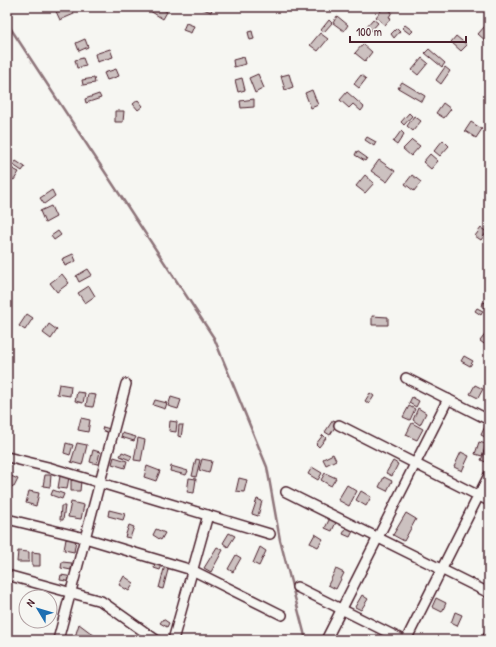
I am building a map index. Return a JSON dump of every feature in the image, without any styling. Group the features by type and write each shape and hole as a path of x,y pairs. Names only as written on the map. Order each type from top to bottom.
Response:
{"street":[{"path":"406,378 489,420"},
{"path":"58,640 126,384"},
{"path":"326,640 448,400"},
{"path":"339,425 489,501"},
{"path":"7,457 100,482 270,534"},
{"path":"297,587 404,640 489,475"},
{"path":"286,492 489,593"},
{"path":"173,640 208,515"},
{"path":"7,519 85,538 192,570 282,615"},
{"path":"7,575 101,601 156,640"},
{"path":"487,640 489,636"}],"building":[{"path":"54,7 70,7 74,14 60,20"},
{"path":"148,7 160,7 167,12 163,19 147,9"},
{"path":"203,7 213,7 211,12 203,9"},
{"path":"384,7 392,12 389,17 391,18 385,25 376,17"},
{"path":"337,16 348,25 344,31 333,23"},
{"path":"373,19 378,23 371,31 366,27"},
{"path":"329,20 332,23 324,32 321,30"},
{"path":"186,23 194,26 191,33 183,30"},
{"path":"405,25 413,31 410,34 402,28"},
{"path":"485,26 489,29 489,40 487,42 478,34"},
{"path":"397,28 400,31 394,38 391,34"},
{"path":"252,31 254,39 250,40 248,32"},
{"path":"320,33 328,39 318,51 310,45"},
{"path":"456,36 467,45 461,51 451,42"},
{"path":"85,39 88,47 79,51 76,43"},
{"path":"363,44 372,52 365,61 355,53"},
{"path":"110,49 113,57 97,62 95,54"},
{"path":"429,49 445,63 442,67 425,53"},
{"path":"244,57 246,64 234,67 233,60"},
{"path":"83,58 86,66 77,68 75,60"},
{"path":"422,58 428,63 418,75 412,70"},
{"path":"445,67 450,71 441,84 436,80"},
{"path":"116,69 119,76 107,80 104,73"},
{"path":"258,74 264,88 255,93 249,78"},
{"path":"289,74 293,87 285,90 281,76"},
{"path":"361,75 366,79 359,88 354,84"},
{"path":"94,78 95,83 83,85 82,80"},
{"path":"242,78 245,90 238,92 235,80"},
{"path":"402,82 425,96 422,102 398,88"},
{"path":"312,90 318,105 311,108 305,93"},
{"path":"347,92 364,107 361,111 353,104 349,108 340,100"},
{"path":"99,94 101,98 86,103 85,99"},
{"path":"254,99 254,107 241,108 240,101"},
{"path":"138,100 143,106 138,110 133,104"},
{"path":"443,103 451,109 444,118 436,113"},
{"path":"115,111 124,111 123,122 115,122"},
{"path":"409,113 412,116 404,125 401,122"},
{"path":"414,116 421,121 413,131 407,126"},
{"path":"471,122 482,129 476,138 465,131"},
{"path":"401,131 404,134 397,145 393,142"},
{"path":"367,137 376,142 374,146 365,140"},
{"path":"412,140 420,146 411,156 403,149"},
{"path":"443,140 449,146 440,156 434,151"},
{"path":"357,151 367,158 365,161 355,155"},
{"path":"430,154 438,161 431,169 423,162"},
{"path":"379,160 395,171 387,182 371,171"},
{"path":"16,161 25,167 22,171 13,165"},
{"path":"11,168 19,172 14,180 7,176"},
{"path":"365,175 374,183 365,193 356,186"},
{"path":"412,175 421,182 414,191 405,184"},
{"path":"52,190 55,196 44,204 40,198"},
{"path":"51,206 56,217 45,223 40,211"},
{"path":"481,228 487,232 481,240 475,236"},
{"path":"58,231 61,235 54,240 51,236"},
{"path":"73,254 76,261 65,266 62,259"},
{"path":"88,269 92,275 79,282 76,276"},
{"path":"62,274 69,283 57,292 50,283"},
{"path":"89,286 95,296 85,303 78,293"},
{"path":"483,302 489,304 488,309 482,307"},
{"path":"477,308 483,311 481,315 475,311"},
{"path":"27,314 33,318 25,330 19,326"},
{"path":"372,316 388,317 388,325 372,325"},
{"path":"49,324 57,330 51,339 43,333"},
{"path":"487,332 489,334 489,344 487,346 480,341"},
{"path":"464,356 473,361 470,366 461,361"},
{"path":"59,384 71,386 70,396 57,394"},
{"path":"475,385 483,389 478,398 470,394"},
{"path":"77,392 85,393 83,403 75,401"},
{"path":"370,393 374,396 369,404 365,401"},
{"path":"88,394 96,395 93,407 86,406"},
{"path":"171,397 181,400 178,409 168,406"},
{"path":"412,397 419,401 416,407 409,403"},
{"path":"155,400 167,403 165,409 153,405"},
{"path":"409,406 415,409 410,420 403,417"},
{"path":"418,408 426,413 420,425 413,420"},
{"path":"81,418 90,420 88,432 78,430"},
{"path":"333,420 338,422 330,435 325,432"},
{"path":"170,421 177,422 176,432 169,431"},
{"path":"487,422 489,423 489,439 481,435"},
{"path":"412,423 423,429 417,440 406,435"},
{"path":"179,425 183,425 181,437 178,436"},
{"path":"103,427 110,429 109,433 102,430"},
{"path":"122,433 136,437 134,441 121,437"},
{"path":"323,435 326,438 319,447 316,444"},
{"path":"138,438 145,440 141,461 134,460"},
{"path":"479,442 486,444 482,456 475,454"},
{"path":"66,443 73,445 70,455 64,453"},
{"path":"77,443 87,445 82,465 71,462"},
{"path":"488,445 489,460 488,463 481,460"},
{"path":"93,450 100,452 97,464 90,462"},
{"path":"122,452 132,456 130,460 120,456"},
{"path":"461,452 469,456 462,471 454,467"},
{"path":"333,454 336,460 326,465 323,459"},
{"path":"114,457 127,461 125,468 112,464"},
{"path":"196,459 200,460 196,477 192,476"},
{"path":"202,459 212,461 209,473 199,470"},
{"path":"393,461 398,464 392,476 386,473"},
{"path":"147,466 160,471 156,481 144,477"},
{"path":"171,466 188,471 186,475 170,471"},
{"path":"312,467 322,473 318,480 308,474"},
{"path":"325,473 336,478 331,486 321,480"},
{"path":"45,475 51,475 50,487 43,486"},
{"path":"11,476 18,479 14,487 7,485"},
{"path":"60,476 69,477 67,489 58,488"},
{"path":"384,477 392,481 387,491 379,487"},
{"path":"189,478 196,479 194,493 187,492"},
{"path":"239,478 247,480 244,492 236,491"},
{"path":"71,480 81,481 80,491 71,491"},
{"path":"347,485 357,491 349,506 338,500"},
{"path":"53,490 64,494 62,499 51,495"},
{"path":"29,491 39,493 36,506 26,503"},
{"path":"361,491 371,497 366,506 356,500"},
{"path":"257,499 262,501 258,516 252,514"},
{"path":"71,502 84,505 81,519 68,517"},
{"path":"61,506 65,506 63,520 60,520"},
{"path":"109,510 125,514 123,520 108,516"},
{"path":"406,513 416,519 404,541 393,535"},
{"path":"330,518 337,520 332,531 325,528"},
{"path":"348,524 355,527 350,537 343,534"},
{"path":"129,525 134,527 130,538 125,537"},
{"path":"156,529 165,533 161,540 153,535"},
{"path":"229,533 235,536 228,547 223,543"},
{"path":"315,534 323,539 318,547 310,543"},
{"path":"66,539 76,540 74,552 64,550"},
{"path":"217,547 223,550 211,572 204,568"},
{"path":"260,547 266,551 259,566 253,563"},
{"path":"18,551 29,552 29,562 17,562"},
{"path":"32,552 40,553 40,566 32,566"},
{"path":"236,555 241,558 233,572 228,569"},
{"path":"156,561 163,563 160,570 154,568"},
{"path":"62,562 72,563 71,570 61,568"},
{"path":"165,565 169,566 163,589 159,588"},
{"path":"336,569 344,573 336,589 328,585"},
{"path":"61,575 73,577 72,582 60,580"},
{"path":"124,576 134,583 129,591 119,585"},
{"path":"362,595 368,599 361,610 355,607"},
{"path":"436,598 446,603 442,612 432,607"},
{"path":"455,612 462,615 457,626 451,623"},
{"path":"163,619 169,623 167,627 160,623"},
{"path":"79,624 99,639 99,640 74,640"}],"waterway":[{"path":"7,23 214,338 267,467 280,540 306,640"}]}
